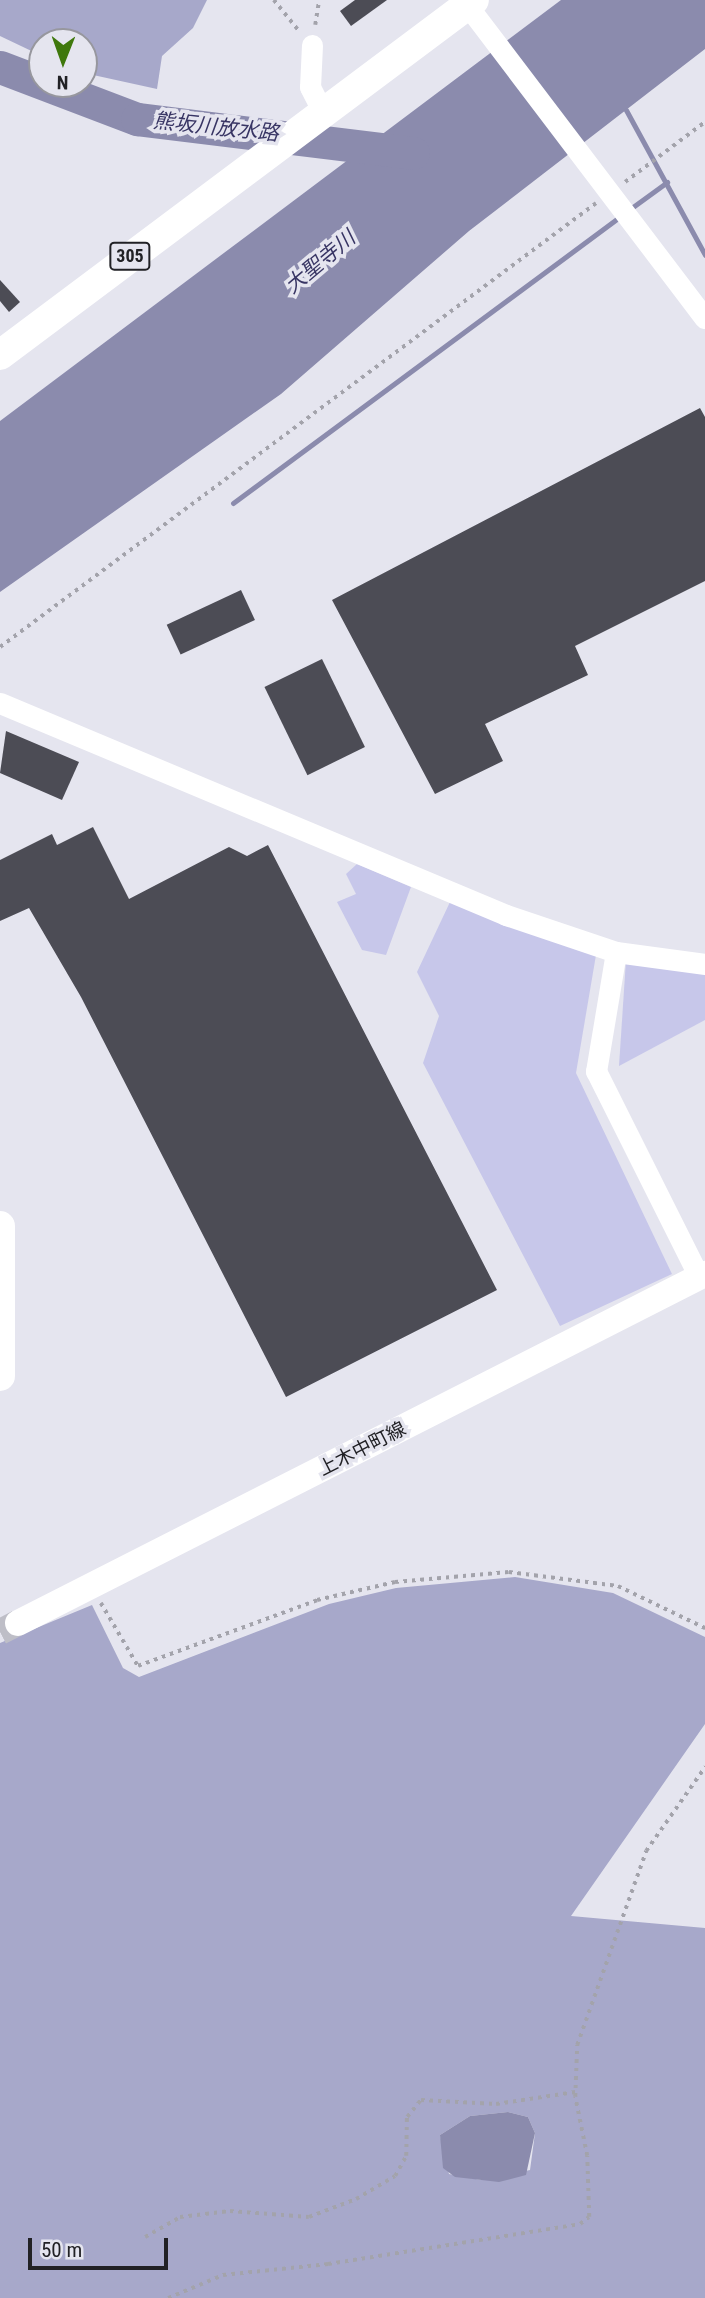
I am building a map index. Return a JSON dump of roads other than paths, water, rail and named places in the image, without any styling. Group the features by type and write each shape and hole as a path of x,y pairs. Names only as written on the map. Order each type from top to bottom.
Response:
{"highway":[{"name":"305","path":"0,355 316,115 471,3"},
{"path":"0,1226 0,1376"}],"main road":[{"name":"上木中町線","path":"18,1623 702,1275"}],"street":[{"path":"471,3 609,193 705,318"},
{"path":"312,45 310,87 316,115"},
{"path":"0,703 506,915 615,952 705,964"},
{"path":"615,952 596,1071 702,1275"}],"water":[{"name":"大聖寺川","path":"561,0 705,0 705,49 469,231 281,394 0,592 0,421"},
{"path":"508,2112 528,2117 535,2133 526,2175 499,2182 455,2177 443,2168 440,2135 470,2116"}],"waterway":[{"name":"熊坂川放水路","path":"0,67 137,119 413,153"},
{"path":"626,110 705,255"},
{"path":"630,209 667,182"},
{"path":"233,503 622,215"}],"tunnel":[{"path":"0,1632 18,1623"}]}
